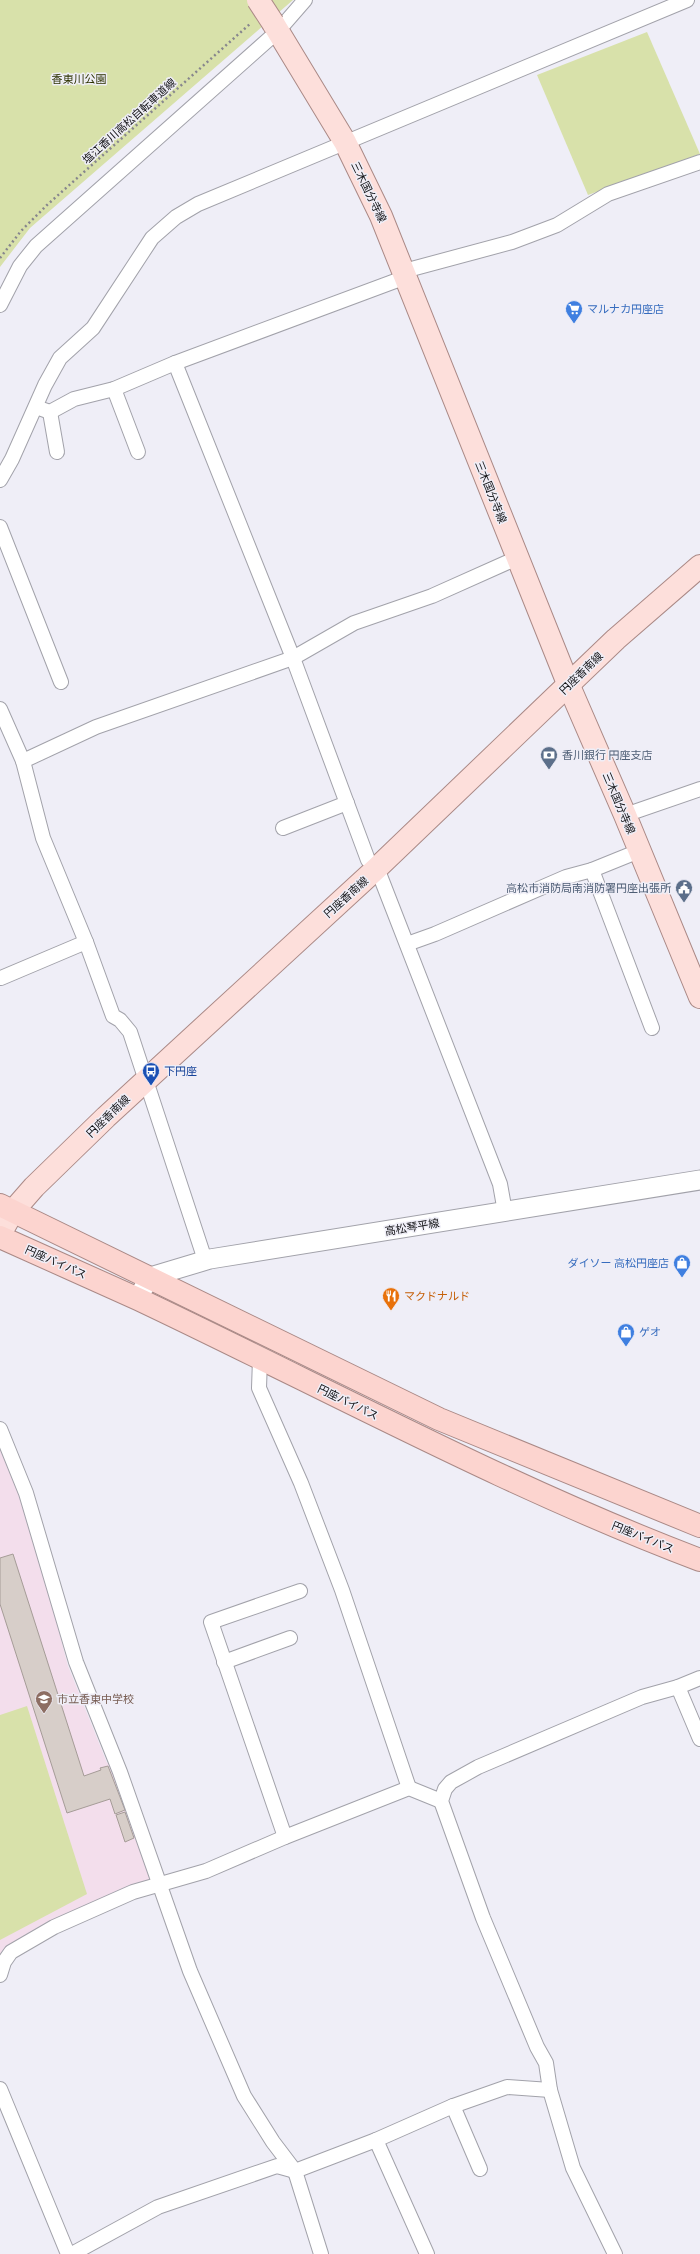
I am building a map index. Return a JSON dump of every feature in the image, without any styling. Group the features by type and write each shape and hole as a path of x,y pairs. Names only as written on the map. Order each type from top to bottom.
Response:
{"highway":[{"path":"6,1208 150,1276 439,1419 700,1526"},
{"name":"円座バイパス","path":"0,1237 137,1299 431,1443 634,1535 700,1560"}],"main road":[{"name":"三木国分寺線","path":"258,0 268,25 345,142 381,216 569,686 625,815 700,997"},
{"name":"円座香南線","path":"0,1234 6,1208 34,1187 145,1081 377,868 569,686 616,639 700,566"},
{"name":"高松琴平線","path":"150,1276 205,1260 700,1180"},
{"path":"137,1299 150,1276"}],"street":[{"path":"0,305 20,266 36,246 268,25 305,0"},
{"path":"0,480 12,459 45,385 60,358 93,328 152,238 176,216 198,204 687,0"},
{"path":"36,407 50,412 74,399 114,389 175,362 405,274 512,242 557,225 608,194 700,162"},
{"path":"175,362 293,658 368,860 377,868 407,944 500,1184 505,1212"},
{"path":"114,389 138,452"},
{"path":"50,412 57,452"},
{"path":"0,527 61,682"},
{"path":"23,761 96,727 293,658 354,623 432,596 517,558"},
{"path":"0,709 23,761 44,838 86,942 113,1016 120,1020 130,1032 205,1260"},
{"path":"625,815 700,789"},
{"path":"283,828 347,803"},
{"path":"407,944 442,931 566,877 592,870 639,850"},
{"path":"592,870 652,1028"},
{"path":"1,978 86,942"},
{"path":"260,1359 259,1388 301,1483 342,1590 409,1788"},
{"path":"0,1428 26,1493 76,1662 120,1772 190,1971 244,2096 273,2142 295,2171 321,2254"},
{"path":"285,1837 211,1622 300,1591"},
{"path":"224,1662 290,1638"},
{"path":"615,2254 573,2168 550,2090 546,2063 537,2047 483,1918 441,1801 445,1789 451,1782 478,1767 642,1697 678,1687 700,1678"},
{"path":"678,1687 700,1739"},
{"path":"0,1976 4,1962 11,1952 54,1927 133,1892 159,1883 206,1871 285,1837 409,1788 441,1801"},
{"path":"72,2254 85,2249 122,2225 158,2207 277,2166 295,2171 376,2140 453,2106 507,2086 550,2090"},
{"path":"0,2089 68,2254"},
{"path":"453,2106 480,2169"},
{"path":"376,2140 427,2254"}],"path":[{"name":"塩江香川高松自転車道線","path":"0,258 21,231 47,205 268,25"}],"shaded area":[{"name":"市立香東中学校","path":"0,1443 23,1495 68,1666 107,1763 112,1763 154,1880 55,1920 2,1951 0,1957"}],"green space":[{"name":"香東川公園","path":"0,0 293,0 30,228 0,267"},
{"path":"647,32 700,154 588,195 537,75"},
{"path":"27,1706 87,1894 0,1940 0,1715"}],"building":[{"path":"13,1554 84,1776 101,1770 100,1768 108,1766 125,1810 115,1814 110,1799 67,1813 0,1604 0,1558"},
{"path":"125,1812 134,1838 125,1842 116,1815"}],"place":[{"name":"マルナカ円座店","path":"574,324"},
{"name":"香川銀行 円座支店","path":"549,770"},
{"name":"高松市消防局南消防署円座出張所","path":"684,903"},
{"name":"下円座","path":"151,1086"},
{"name":"ダイソー 高松円座店","path":"682,1278"},
{"name":"マクドナルド","path":"391,1311"},
{"name":"ゲオ","path":"626,1347"},
{"name":"市立香東中学校","path":"44,1714"}]}
